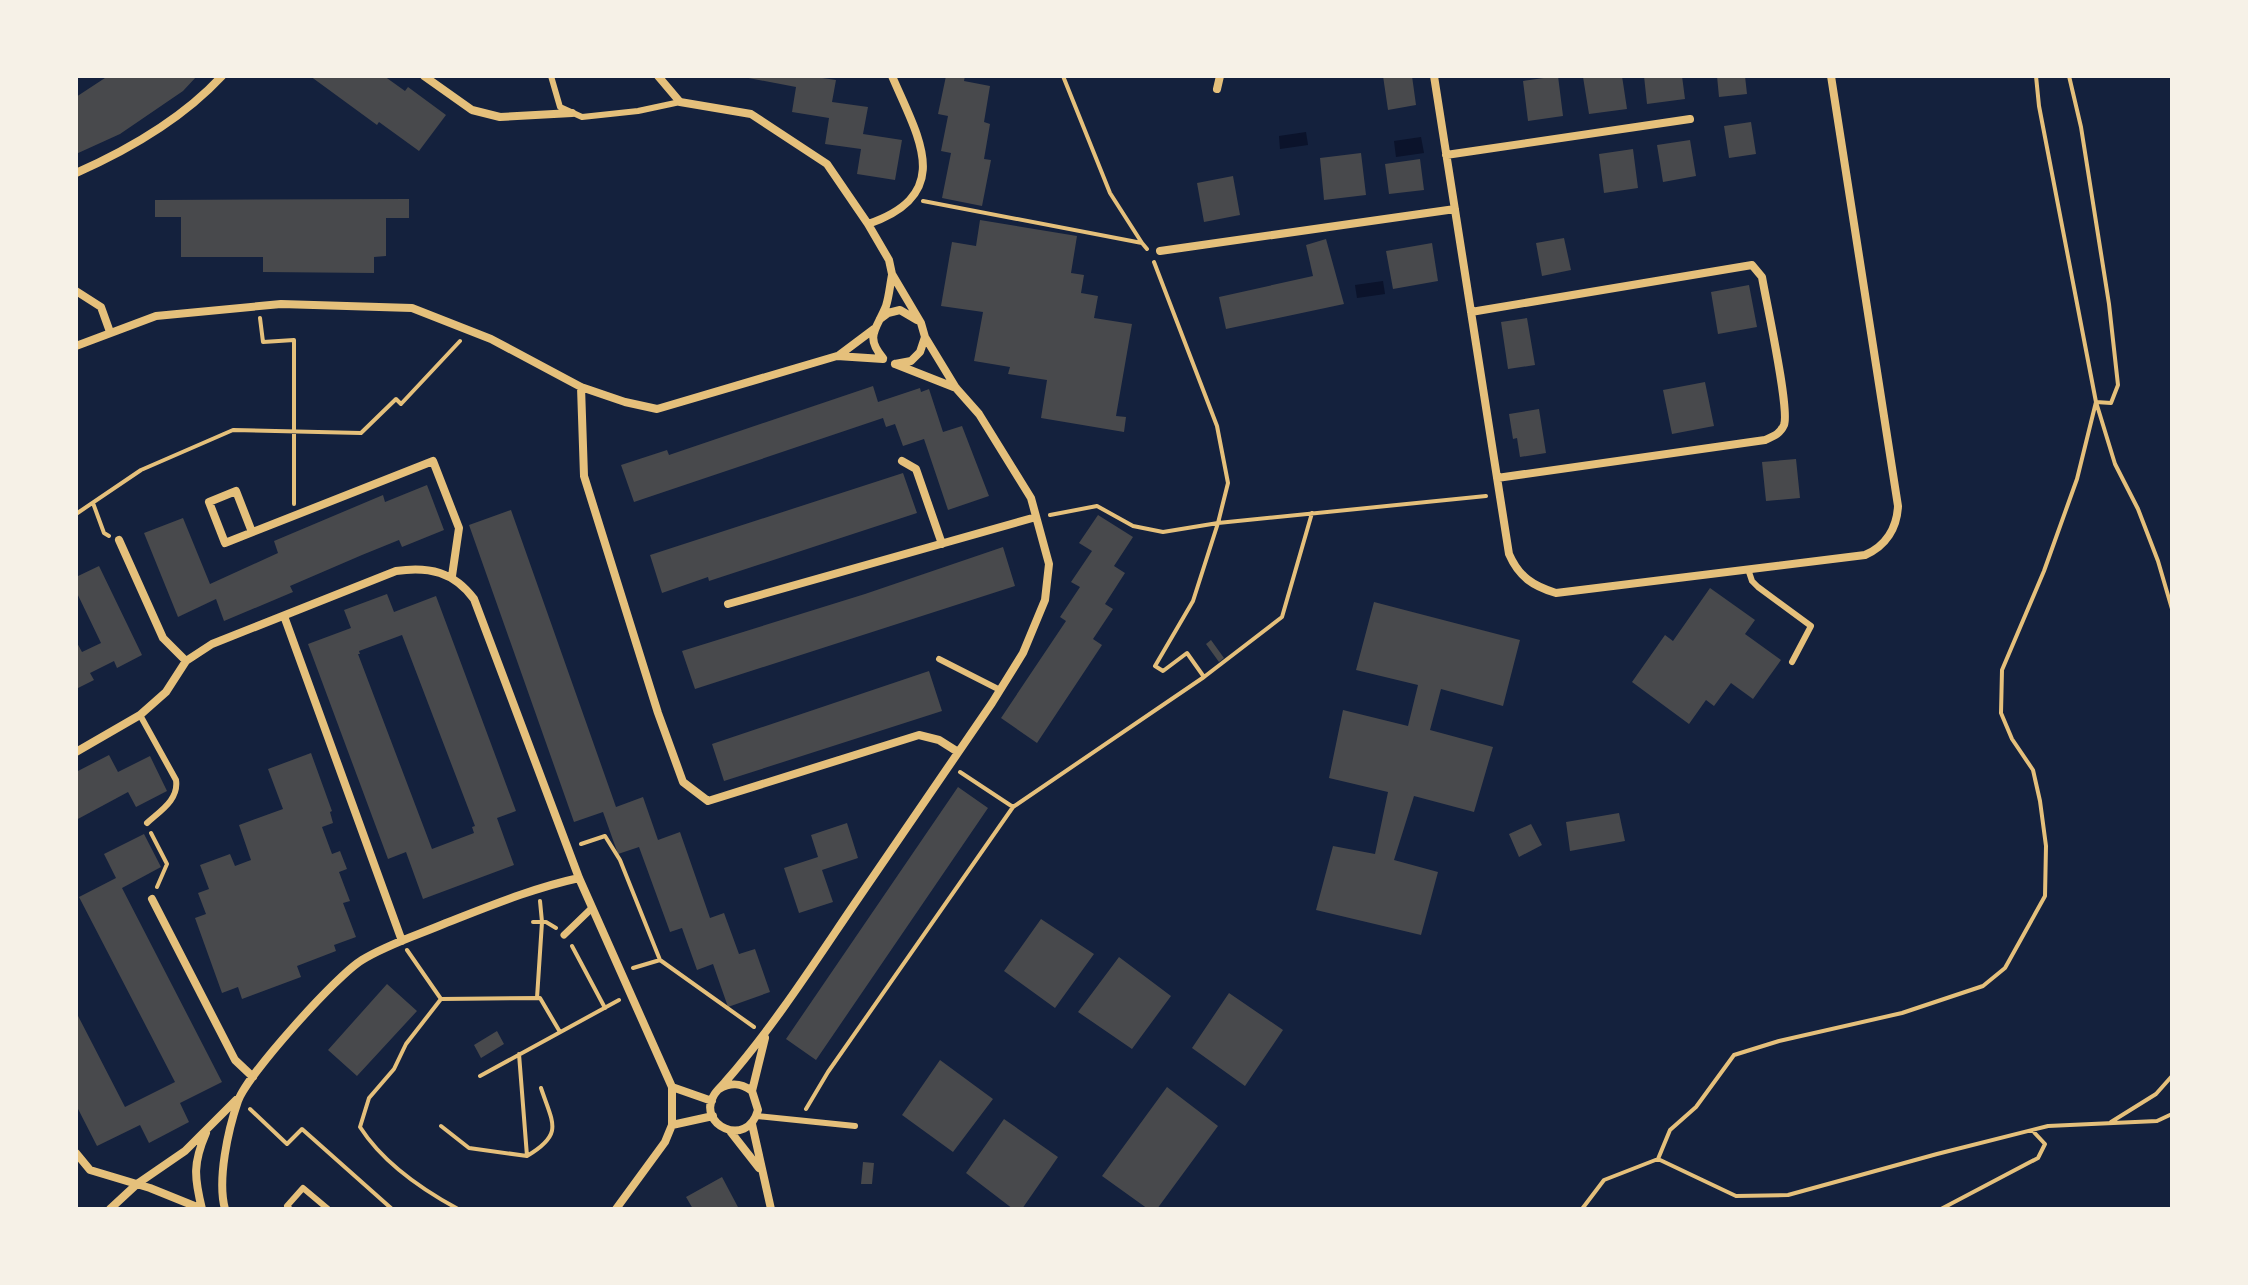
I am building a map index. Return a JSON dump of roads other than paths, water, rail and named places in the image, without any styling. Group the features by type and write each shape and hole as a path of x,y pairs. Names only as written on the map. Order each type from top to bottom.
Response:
{"street":[{"path":"76,173 145,137 208,91 222,76"},
{"path":"424,76 472,110 500,117 572,113"},
{"path":"658,76 680,102 751,114 827,164 889,260 892,274 956,388 979,414 1031,498 1049,564 1045,600 1023,653 1000,690 765,1035 712,1101 717,1123 730,1131 761,1169"},
{"path":"868,224 888,218 911,198 923,182 923,147 892,76"},
{"path":"1217,89 1220,76"},
{"path":"1434,76 1509,554 1524,579 1556,593 1865,555 1888,538 1897,518 1898,506 1831,76"},
{"path":"1446,155 1690,119"},
{"path":"1160,251 1455,209"},
{"path":"1471,312 1752,265 1762,277 1782,390 1785,422 1778,434 1765,440 1497,478"},
{"path":"883,359 872,339 886,305 892,274"},
{"path":"76,291 101,307 110,332"},
{"path":"76,346 156,316 281,304 412,308 491,339 581,387 657,409 837,356 883,359 956,388"},
{"path":"837,356 888,313 900,310 921,323"},
{"path":"895,364 911,361 920,352 925,337"},
{"path":"581,387 584,476 658,713 683,782 708,801 919,735 939,740 958,752"},
{"path":"252,532 236,491 209,502 225,543 433,461 459,528 452,576"},
{"path":"902,461 916,469 942,544"},
{"path":"728,604 1036,517"},
{"path":"119,540 163,638 186,661"},
{"path":"76,752 140,715 166,692 186,661 212,644 396,571 419,568 452,576 464,586 474,599 579,878 672,1087 672,1125 665,1142 616,1209"},
{"path":"284,616 402,941"},
{"path":"110,1209 137,1184 185,1151 238,1099 253,1077 337,979 361,961 402,941 539,887 579,878"},
{"path":"152,899 235,1060 253,1077"},
{"path":"564,935 592,908"},
{"path":"752,1091 765,1035"},
{"path":"719,1089 740,1084 752,1091 758,1103 754,1120 771,1209"},
{"path":"672,1087 712,1101"},
{"path":"225,1209 221,1185 238,1099"},
{"path":"672,1125 713,1116"},
{"path":"730,1131 738,1131 754,1120"},
{"path":"202,1209 194,1172 196,1155 207,1128"},
{"path":"76,1153 90,1170 202,1209"}],"lane":[{"path":"551,76 560,107 582,117 638,111 680,102"},
{"path":"1748,569 1758,587 1811,626 1792,662"},
{"path":"939,659 1000,690"},
{"path":"140,715 176,780 177,788 175,796 147,823"},
{"path":"754,1120 800,1120 855,1126"},
{"path":"290,1209 287,1206 303,1188 328,1209"}],"water":[{"path":"1306,132 1308,145 1280,149 1279,136"},
{"path":"1421,137 1424,153 1396,157 1394,141"},
{"path":"1383,281 1385,294 1357,298 1355,285"}]}
